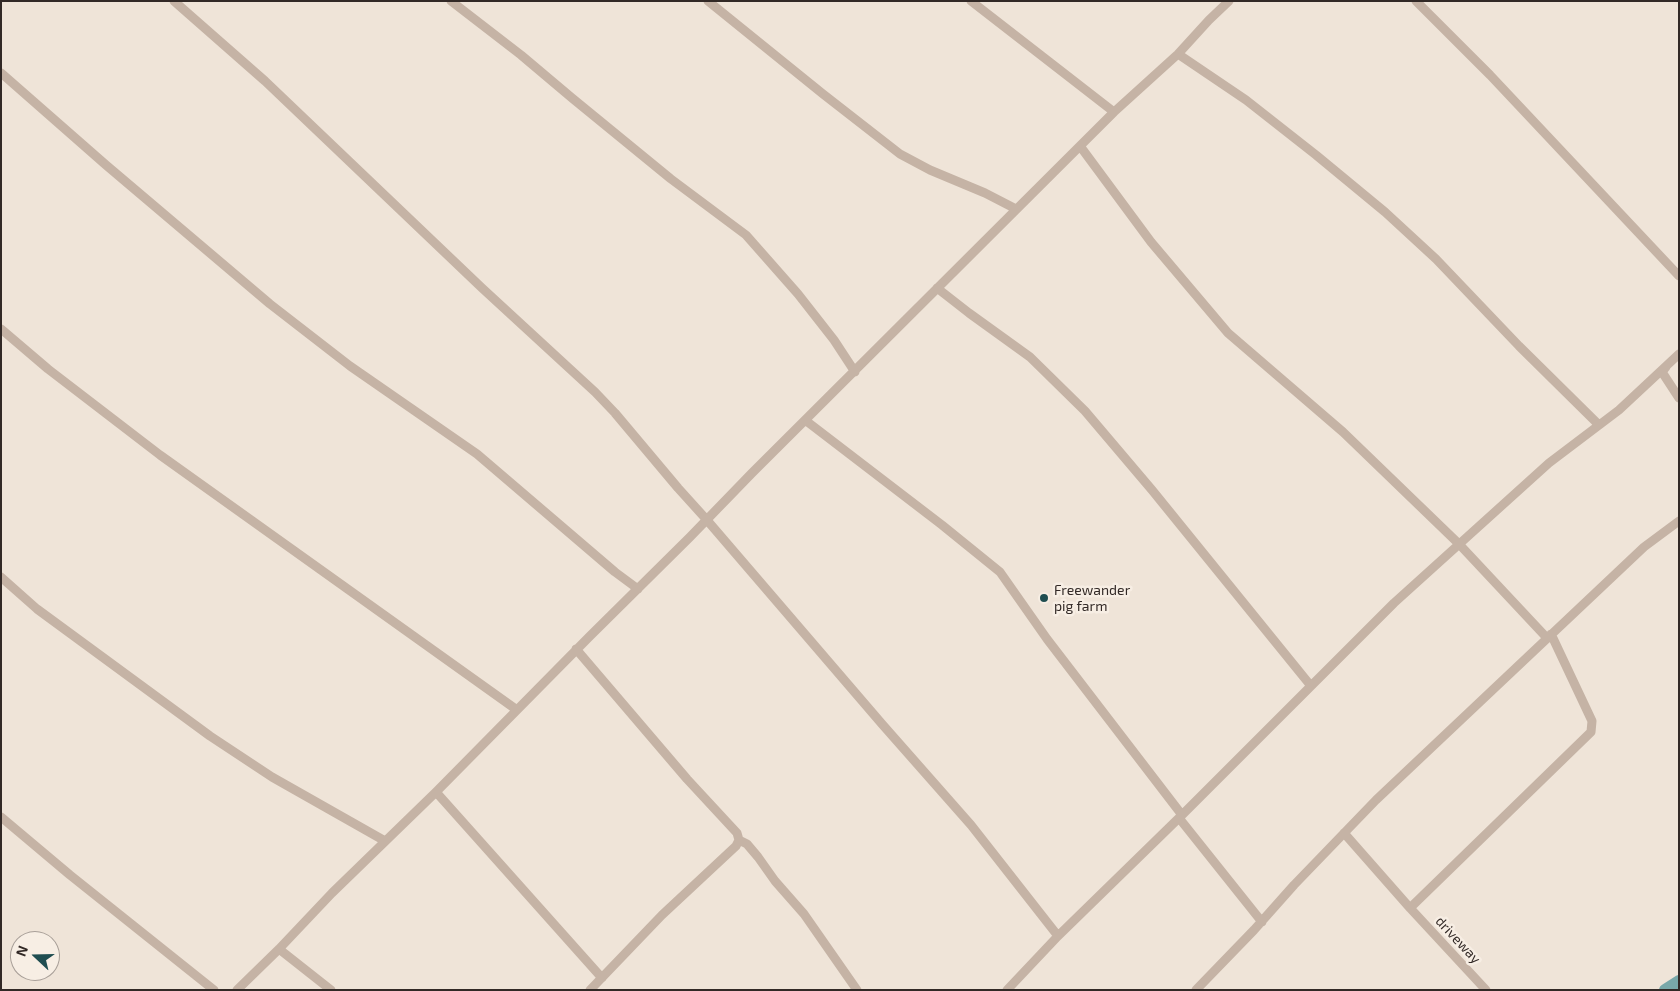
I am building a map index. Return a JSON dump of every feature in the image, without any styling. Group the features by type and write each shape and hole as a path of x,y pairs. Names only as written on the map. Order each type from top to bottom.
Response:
{"street":[{"path":"174,1 259,76 482,288 595,392 971,825 1058,936"},
{"path":"451,1 528,60 671,179 746,235 798,294 834,340 855,372"},
{"path":"708,1 900,154 1016,210"},
{"path":"971,1 1114,112"},
{"path":"237,990 937,288 1114,112 1178,54 1229,1"},
{"path":"1416,1 1490,75 1679,276"},
{"path":"1178,54 1246,100 1385,212 1436,260 1599,425"},
{"path":"1,73 270,304 356,371 477,454 615,572 638,589"},
{"path":"1080,146 1151,242 1228,332 1343,432 1459,544 1549,636 1592,721 1591,732 1410,908"},
{"path":"937,288 969,314 1030,357 1085,412 1152,490 1311,686"},
{"path":"1,329 48,369 160,455 517,710"},
{"path":"1007,990 1058,936 1181,816 1394,602 1549,463 1619,410 1679,355"},
{"path":"1662,372 1679,397"},
{"path":"805,420 1000,572 1047,639 1262,922"},
{"path":"1196,990 1344,833 1417,760 1644,547 1679,521"},
{"path":"1,576 37,609 210,736 272,777 385,842"},
{"path":"576,649 687,779 737,833 739,840 736,846 662,915 590,990"},
{"path":"436,792 602,978"},
{"path":"1,817 70,875 214,990"},
{"name":"driveway","path":"1344,833 1486,990"},
{"path":"739,840 746,844 758,857 804,914 858,990"},
{"path":"280,949 332,990"}],"waterway":[{"path":"1665,990 1679,981"}],"place":[{"name":"Freewander pig farm","path":"1044,598"}]}
